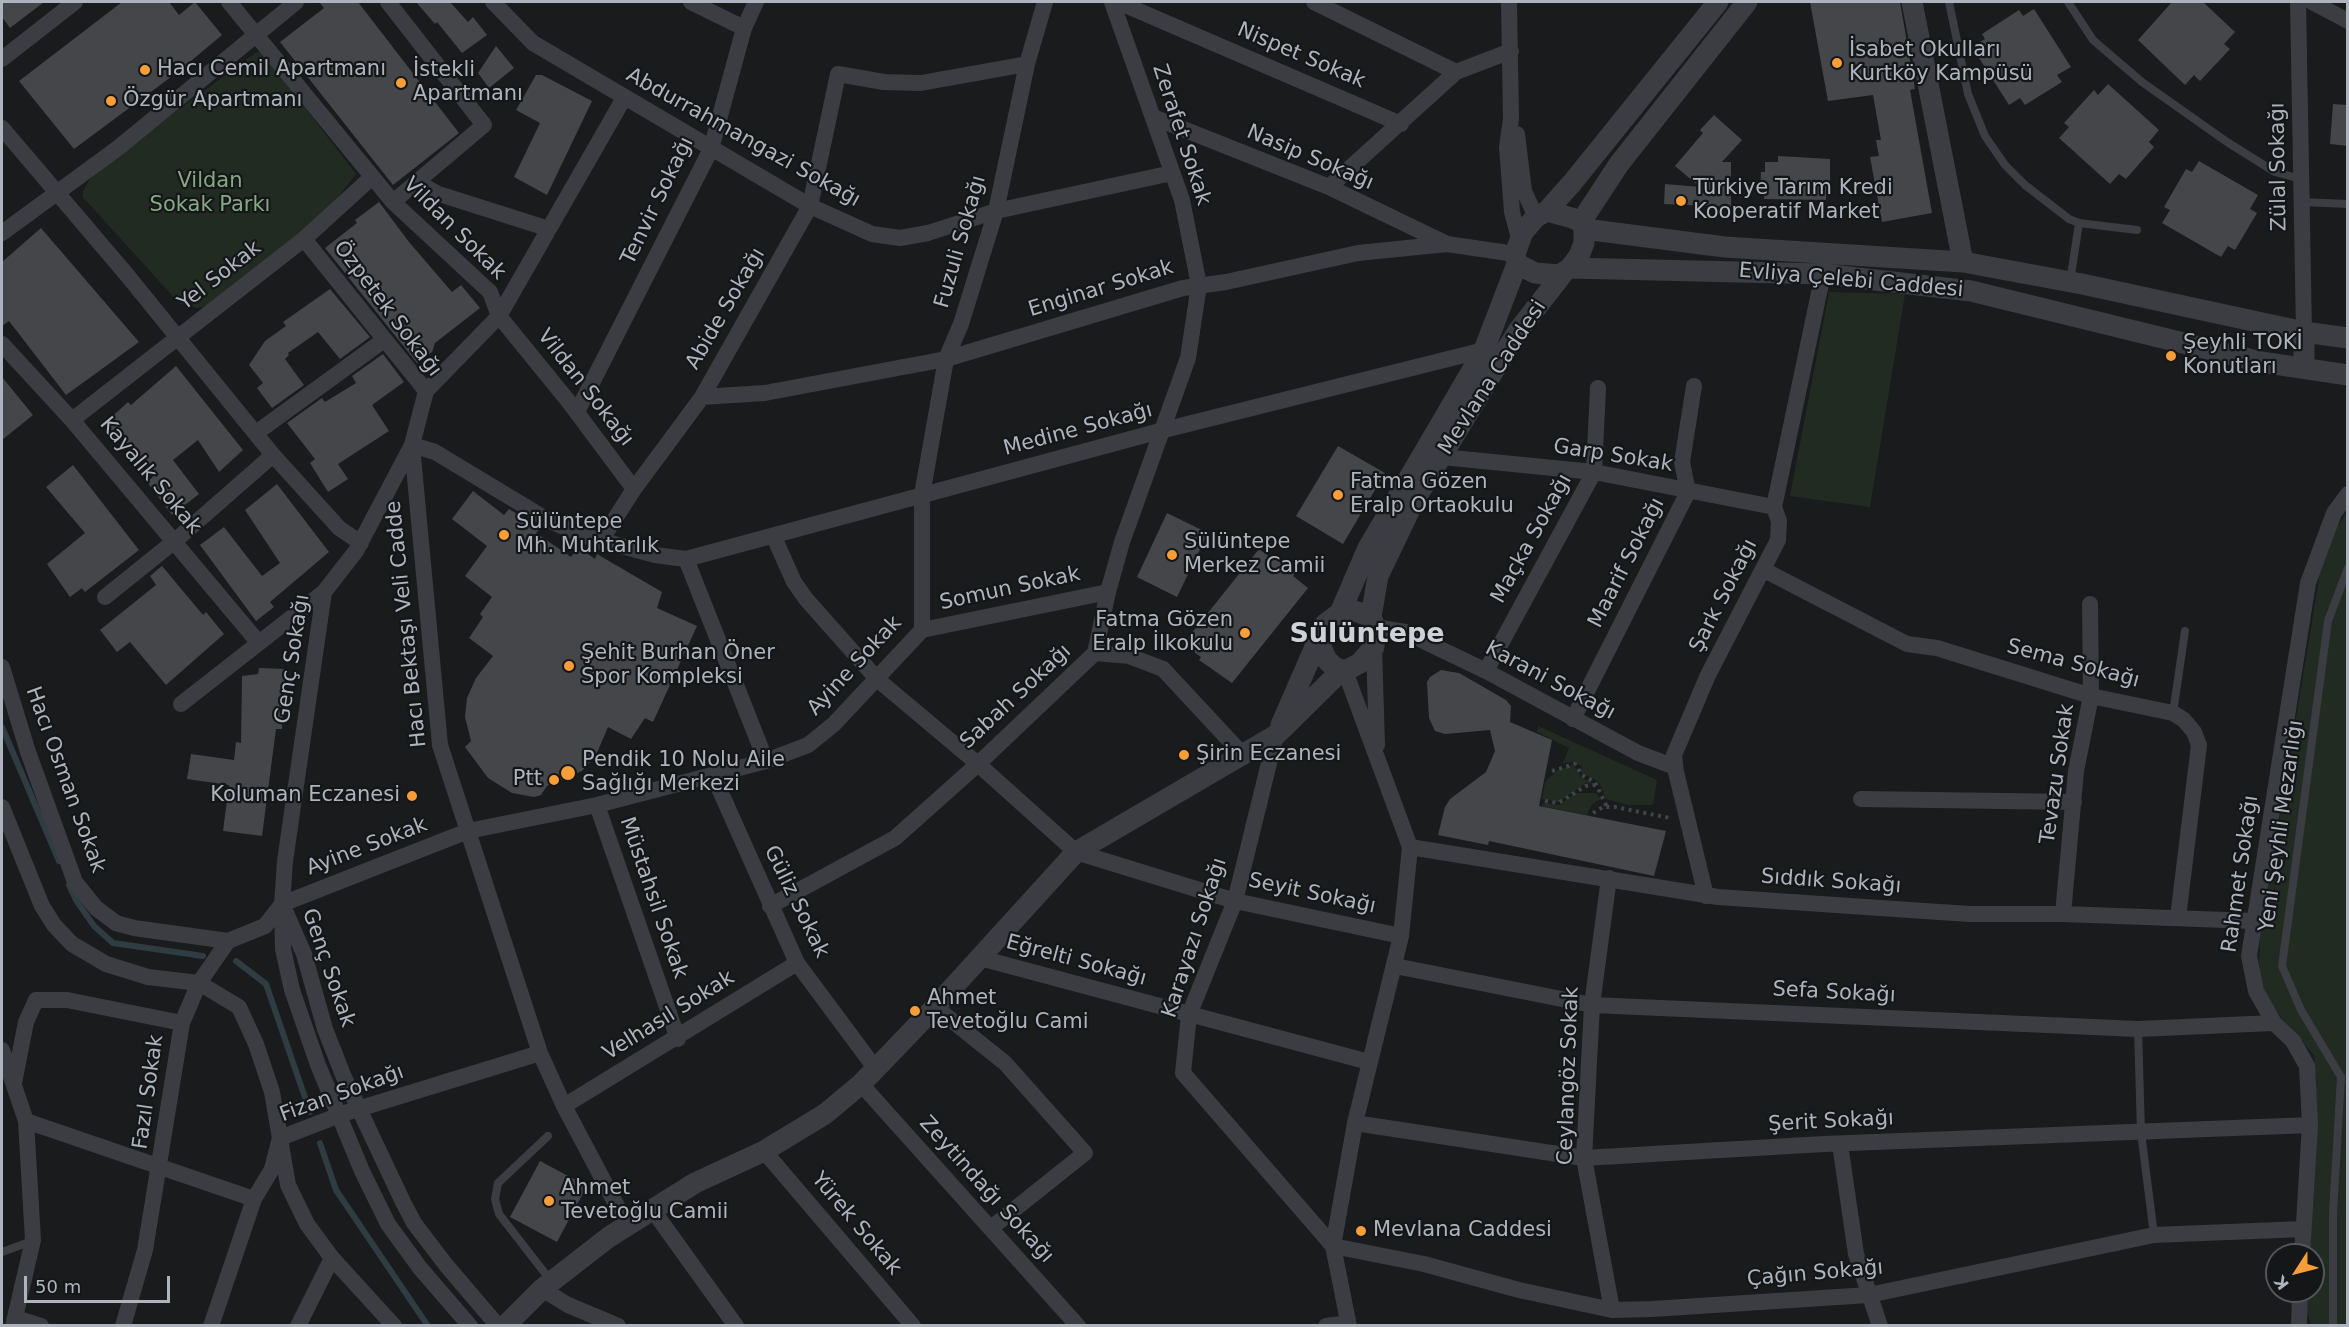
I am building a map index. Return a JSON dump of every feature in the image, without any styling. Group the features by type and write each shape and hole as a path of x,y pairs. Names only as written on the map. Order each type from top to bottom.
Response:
{"street":[{"path":"229,2 256,34"},
{"path":"2,233 118,148 296,2"},
{"name":"Abdurrahmangazi Sokağı","path":"494,2 533,43 810,206 872,234 900,238 928,233 996,212 1172,173"},
{"path":"691,2 744,28"},
{"name":"Tenvir Sokağı","path":"577,412 711,149 744,28 756,2"},
{"name":"Fuzuli Sokağı","path":"922,495 946,359 961,324 996,212 1027,64 1045,2"},
{"name":"Zerafet Sokak","path":"1112,2 1182,200 1199,285"},
{"name":"Nispet Sokak","path":"1118,2 1401,124"},
{"path":"1314,2 1456,72"},
{"path":"1509,2 1511,51 1507,158 1517,252 1525,270 1544,275 1567,270 1582,250 1583,226 1619,164 1747,2"},
{"path":"1517,252 1541,214 1718,2"},
{"name":"Evliya Çelebi Caddesi","path":"1912,2 1963,262"},
{"name":"Zülal Sokağı","path":"2298,2 2304,332"},
{"path":"2312,2 2348,21"},
{"path":"392,3 484,125 393,202"},
{"path":"2,59 64,5"},
{"name":"Vildan Sokak","path":"256,34 371,178 393,202 490,292 499,316"},
{"path":"1329,188 1456,72 1511,51"},
{"name":"Abide Sokağı","path":"600,542 634,489 702,397 810,206 838,74 884,82 921,83 1027,64"},
{"path":"426,392 499,316 624,98"},
{"name":"Nasip Sokağı","path":"1153,117 1329,188 1448,244"},
{"path":"1510,119 1516,132 1524,191 1541,214 1583,226"},
{"path":"2,128 273,455 339,528 361,543"},
{"name":"Yel Sokak","path":"72,420 304,239 371,178"},
{"path":"417,182 436,193 549,229"},
{"name":"Evliya Çelebi Caddesi","path":"1583,226 1725,247 1963,262 2070,282 2304,332 2348,338"},
{"name":"Özpetek Sokağı","path":"304,239 426,392 412,445"},
{"name":"Enginar Sokak","path":"702,397 765,393 946,359 1199,285 1226,282 1358,253 1448,244 1517,252"},
{"name":"Mevlana Caddesi","path":"1340,613 1372,539 1484,350 1517,252"},
{"name":"Evliya Çelebi Caddesi","path":"1567,270 1823,274 1971,291 2261,362 2348,375"},
{"name":"Mevlana Caddesi","path":"1377,761 1374,632 1378,576 1414,501 1518,331 1567,270"},
{"name":"Şark Sokağı","path":"1706,896 1674,755 1708,675 1778,540 1779,521 1774,507 1823,274"},
{"name":"Sabah Sokağı","path":"770,906 895,838 978,764 1095,653 1108,592 1160,431 1188,358 1199,285"},
{"name":"Vildan Sokağı","path":"499,316 577,412 634,489"},
{"path":"2304,332 2304,368"},
{"path":"256,433 384,340"},
{"name":"Kayalık Sokak","path":"2,344 72,420 176,540 258,642"},
{"name":"Medine Sokağı","path":"686,559 1160,431 1484,350"},
{"name":"Maarif Sokağı","path":"1573,719 1688,492 1682,462 1694,386"},
{"name":"Maçka Sokağı","path":"1485,671 1594,472 1598,388"},
{"path":"412,445 435,452 546,519 600,542 655,555 686,559 766,761"},
{"name":"Genç Sokağı","path":"282,904 285,861 324,592 361,543 412,445"},
{"name":"Hacı Bektaşı Veli Cadde","path":"412,445 440,745 540,1053 564,1106 627,1226"},
{"path":"105,597 176,540 273,455"},
{"name":"Garp Sokak","path":"1442,457 1594,472 1774,507"},
{"name":"Rahmet Sokağı","path":"2302,1243 2310,1125 2307,1066 2293,1041 2274,1023 2256,991 2249,956 2308,583 2334,513 2348,494"},
{"name":"Ayine Sokak","path":"282,904 468,831 597,805 766,761 808,745 834,724 922,630 922,495"},
{"path":"774,537 794,582 806,599 877,680 978,764 1076,852"},
{"name":"Sema Sokağı","path":"1764,570 1907,644 1936,648 2091,696 2173,714 2184,720 2194,732 2199,745 2178,918"},
{"path":"181,704 324,592"},
{"name":"Somun Sokak","path":"922,630 1108,592"},
{"name":"Tevazu Sokak","path":"2063,914 2076,771 2085,737 2091,696 2090,604"},
{"path":"505,1326 547,1285 652,1209 695,1183 764,1151 825,1114 868,1076 936,1007 1076,852 1244,756 1276,735 1343,671 1360,663 1374,632 1355,611 1340,613 1325,624 1276,735"},
{"name":"Karani Sokağı","path":"1374,632 1405,632 1485,671 1638,753 1675,767"},
{"path":"1318,641 1327,660 1343,671"},
{"path":"1095,653 1129,656 1163,669 1244,756"},
{"name":"Hacı Osman Sokak","path":"2,667 28,752 75,882 96,908 116,923 134,928 228,941"},
{"name":"Mevlana Caddesi","path":"1343,671 1410,847 1401,936 1355,1123 1333,1246 1349,1324"},
{"name":"Karayazı Sokağı","path":"1276,735 1235,901 1189,1015 1183,1073 1333,1246"},
{"name":"Güliz Sokak","path":"713,775 797,963 868,1076"},
{"path":"1861,799 2074,802"},
{"name":"Müstahsil Sokak","path":"597,805 678,1039"},
{"path":"2,807 42,906 54,925 72,944 106,964 148,977 199,983 239,1007 256,1044 269,1082 288,1185 307,1224 332,1258 394,1326"},
{"name":"Sıddık Sokağı","path":"1410,847 1609,878 1706,896 1969,914 2063,914 2253,921"},
{"name":"Seyit Sokağı","path":"1076,852 1235,901 1401,936"},
{"name":"Ceylangöz Sokak","path":"1609,878 1592,1005 1584,1158 1612,1310"},
{"path":"228,941 265,926 282,904"},
{"name":"Genç Sokak","path":"282,904 304,954 329,1038 358,1108 414,1223 498,1326"},
{"name":"Genç Sokak","path":"282,904 283,949 292,990 339,1116 388,1224 420,1268 471,1326"},
{"name":"Fazıl Sokak","path":"123,1326 145,1250 182,1023 199,983 228,941"},
{"name":"Eğrelti Sokağı","path":"980,958 1370,1062"},
{"name":"Velhasıl Sokak","path":"564,1106 678,1039 797,963"},
{"name":"Sefa Sokağı","path":"1395,966 1592,1005 2138,1029 2274,1023"},
{"path":"13,1084 27,1022 36,1000 67,1000 182,1023"},
{"path":"936,1007 1005,1063 1085,1153 991,1228"},
{"path":"2,1050 26,1121 33,1240 14,1322 41,1326"},
{"name":"Fizan Sokağı","path":"211,1326 254,1199 272,1169 280,1138 358,1108 540,1053"},
{"name":"Zeytindağı Sokağı","path":"868,1076 991,1228 1078,1326"},
{"path":"26,1121 254,1199"},
{"name":"Şerit Sokağı","path":"1355,1123 1584,1158 1840,1144 2310,1125"},
{"path":"1840,1144 1856,1254 1880,1326"},
{"name":"Yürek Sokak","path":"764,1151 913,1326"},
{"path":"652,1209 736,1326"},
{"name":"Çağın Sokağı","path":"1333,1246 1424,1264 1519,1290 1612,1310 1869,1295 2154,1235 2303,1229"},
{"path":"298,1326 332,1258"},
{"path":"547,1285 568,1305 618,1326"},
{"path":"2298,1326 2299,1303"},
{"path":"1326,1326 1349,1324"}],"lane":[{"path":"1949,2 1962,73 1975,115 1985,136 2005,165 2048,205 2079,223 2138,230"},
{"path":"2068,2 2093,40 2142,82 2275,172 2302,179"},
{"path":"2302,202 2348,204"},
{"path":"2070,282 2079,223"},
{"name":"Yeni Şeyhli Mezarlığı","path":"2333,1326 2333,1213 2344,1076 2301,1010 2282,966 2328,621 2348,568"},
{"path":"2173,714 2185,631"},
{"path":"2138,1029 2141,1132 2154,1235"},
{"path":"547,1285 499,1214 495,1199 498,1183 548,1136"},
{"path":"2,1252 33,1240"}],"path":[{"path":"1552,771 1575,764 1580,773 1597,785 1608,807"},
{"path":"1545,801 1558,803 1586,786 1597,785"},
{"path":"1593,813 1608,807 1688,822"}],"green space":[{"name":"Vildan Sokak Parkı","path":"257,52 263,53 356,174 334,202 300,234 209,305 199,308 188,307 178,302 83,198 83,191 90,179 149,131"},
{"path":"1829,292 1905,294 1870,507 1790,496"},
{"path":"2347,512 2347,1325 2311,1325 2307,1303 2325,1303 2325,1243 2310,1243 2317,1114 2314,1055 2282,1019 2268,998 2260,982 2259,962 2260,936 2320,573 2337,527"},
{"path":"1538,726 1657,780 1653,805 1628,805 1606,799 1599,782 1580,772 1582,766 1574,762 1563,763 1569,748 1537,732"},
{"path":"1573,765 1581,777 1594,784 1586,783 1559,802 1542,799 1545,782 1558,770"},
{"path":"1575,793 1596,793 1601,799 1592,804 1587,815 1542,806 1543,803 1560,805"}],"building":[{"path":"2,2 44,2 10,28 2,17"},
{"path":"122,2 169,2 179,15 195,2 222,35 179,71 74,149 19,81"},
{"path":"319,2 358,2 459,133 393,185 280,42 324,8"},
{"path":"416,2 450,2 468,22 473,17 487,35 462,53 437,22 435,24"},
{"path":"1810,2 1900,2 1915,89 1910,90 1932,213 1882,222 1870,157 1879,156 1876,140 1881,140 1873,95 1828,101"},
{"path":"2172,2 2203,2 2235,32 2224,44 2230,49 2200,81 2194,75 2185,85 2138,40"},
{"path":"2034,9 2071,67 2057,75 2062,82 2025,105 2020,98 2009,105 1972,47 1985,39 1982,34 2019,10 2023,16"},
{"path":"496,46 514,68 489,88 478,73"},
{"path":"536,75 542,75 592,101 547,195 514,177 540,123 516,110"},
{"path":"2108,84 2159,130 2149,142 2154,147 2126,179 2119,174 2110,184 2059,138 2069,127 2064,123 2094,90 2098,95"},
{"path":"2333,104 2348,105 2348,146 2330,144"},
{"path":"1714,115 1742,140 1722,162 1731,162 1731,207 1664,204 1665,184 1700,187 1675,166 1703,133 1700,130"},
{"path":"1778,156 1830,159 1830,191 1826,191 1826,200 1764,199 1764,189 1760,189 1761,172 1765,172 1765,162 1778,162"},
{"path":"2199,161 2258,195 2250,209 2257,213 2235,250 2228,246 2221,257 2162,223 2170,210 2164,207 2186,169 2192,172"},
{"path":"379,202 409,242 452,292 461,285 480,308 435,343 432,352 417,363 325,248 357,223 355,220"},
{"path":"41,228 139,342 66,395 9,321 2,326 2,262"},
{"path":"330,289 370,337 340,359 318,332 288,353 285,359 304,385 272,408 257,388 263,383 249,365 265,341 286,326 283,322"},
{"path":"383,354 404,382 372,405 389,431 338,464 348,479 328,492 310,463 315,459 287,423 322,398 325,402 356,383 352,376"},
{"path":"176,366 243,450 219,472 198,440 173,460 199,494 172,515 147,482 153,477 105,423 128,402 131,405"},
{"path":"2,377 33,415 2,440"},
{"path":"1338,446 1385,473 1343,544 1296,516"},
{"path":"73,465 139,550 85,592 82,588 70,597 47,564 85,533 46,487"},
{"path":"277,484 329,552 270,602 274,607 256,621 200,545 224,527 262,576 280,563 245,510"},
{"path":"473,491 504,515 509,509 540,528 536,533 571,557 578,547 595,559 597,554 662,592 657,608 697,626 653,722 645,718 631,739 608,727 596,755 582,771 547,786 541,795 534,797 512,793 488,778 465,747 471,741 465,717 467,698 476,678 493,656 469,638 483,617 480,614 492,597 465,576 487,546 452,519"},
{"name":"Sülüntepe Merkez Camii","path":"1167,513 1208,533 1177,597 1137,577"},
{"path":"1259,549 1274,560 1276,557 1296,572 1293,576 1308,588 1232,683 1199,660 1201,657 1183,644"},
{"path":"162,566 203,615 206,612 224,634 166,685 130,642 117,652 100,630 156,585 150,576"},
{"path":"259,668 286,669 282,729 276,729 262,836 223,831 229,785 187,779 191,754 234,760 236,742 241,743 242,676 258,674"},
{"path":"1441,670 1459,673 1506,700 1511,706 1510,722 1552,740 1539,806 1666,831 1654,876 1489,841 1488,845 1438,835 1445,807 1450,799 1486,772 1495,751 1490,730 1445,734 1435,731 1429,718 1427,682 1430,677"},
{"name":"Ahmet Tevetoğlu Camii","path":"540,1161 587,1186 557,1242 510,1217"}],"waterway":[{"path":"2,727 59,861"},
{"path":"69,885 76,900 94,926 113,943 203,956"},
{"path":"236,961 266,984 310,1112"},
{"path":"320,1143 336,1190 428,1326"}],"place":[{"name":"İsabet Okulları Kurtköy Kampüsü","path":"1837,63"},
{"name":"Hacı Cemil Apartmanı","path":"145,70"},
{"name":"İstekli Apartmanı","path":"401,83"},
{"name":"Özgür Apartmanı","path":"111,101"},
{"name":"Türkiye Tarım Kredi Kooperatif Market","path":"1681,201"},
{"name":"Şeyhli TOKİ Konutları","path":"2171,356"},
{"name":"Fatma Gözen Eralp Ortaokulu","path":"1338,495"},
{"name":"Sülüntepe Mh. Muhtarlık","path":"504,535"},
{"name":"Sülüntepe Merkez Camii","path":"1172,555"},
{"name":"Fatma Gözen Eralp İlkokulu","path":"1245,633"},
{"name":"Şehit Burhan Öner Spor Kompleksi","path":"569,666"},
{"name":"Şirin Eczanesi","path":"1184,755"},
{"name":"Pendik 10 Nolu Aile Sağlığı Merkezi","path":"568,773"},
{"name":"Ptt","path":"554,780"},
{"name":"Koluman Eczanesi","path":"412,796"},
{"name":"Ahmet Tevetoğlu Cami","path":"915,1011"},
{"name":"Ahmet Tevetoğlu Camii","path":"549,1201"},
{"name":"Mevlana Caddesi","path":"1361,1231"}],"district":[{"name":"Sülüntepe","path":"1367,635"}]}
